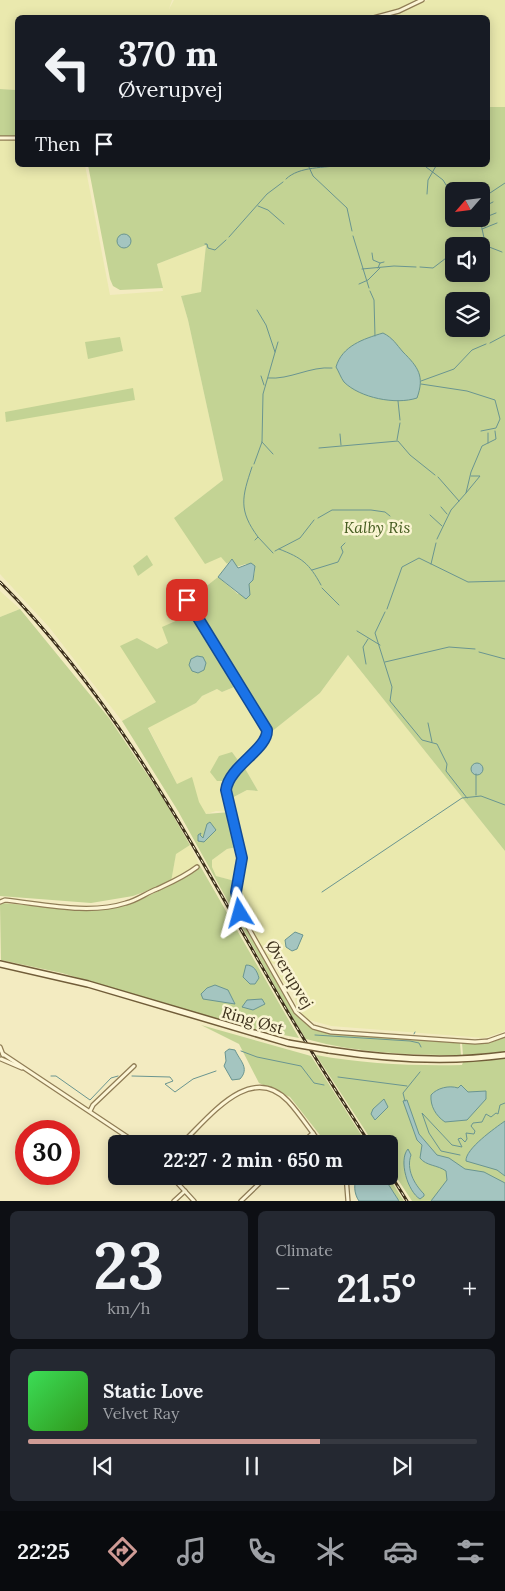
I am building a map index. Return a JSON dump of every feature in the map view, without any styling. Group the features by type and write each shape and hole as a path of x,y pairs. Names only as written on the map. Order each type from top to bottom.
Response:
{"main road":[{"name":"Ring Øst","path":"0,964 88,984 288,1043 397,1058 454,1059 505,1055"}],"street":[{"path":"384,15 400,11 422,0"},
{"path":"0,138 15,138"},
{"name":"Øverupvej","path":"187,600 267,730 265,740 233,772 227,784 226,790 242,858 236,899 245,923 296,1012 313,1027 331,1032 475,1042 488,1041 505,1035"},
{"path":"0,902 5,900 90,908 113,907 146,896 155,889 183,877 197,867"},
{"path":"0,1046 3,1054 125,1135"},
{"path":"3,1054 0,1060 29,1071"},
{"path":"90,1111 93,1105 134,1066"},
{"path":"191,1135 231,1097 249,1088 268,1089 280,1094 313,1133"},
{"path":"179,1185 194,1201"},
{"path":"241,1201 258,1185"},
{"path":"347,1185 348,1201"},
{"path":"174,1201 185,1191"}],"shaded area":[{"path":"0,0 172,0 169,9 174,0 419,0 400,9 376,15 15,15 15,90 0,89"},
{"path":"428,0 505,0 505,107 490,107 490,15 390,15"},
{"path":"0,139 15,139 15,167 85,167 110,295 163,291 157,264 206,245 201,293 181,296 223,480 174,518 222,557 227,564 218,577 189,600 183,596 169,593 178,620 168,643 157,649 137,638 156,702 122,721 49,627 0,574"},
{"path":"0,591 20,609 0,617"},
{"path":"348,655 505,851 505,1030 503,1032 484,1038 331,1026 306,1019 296,1004 294,991 283,982 277,970 288,959 286,956 275,964 270,963 241,912 238,893 245,865 243,850 234,841 230,812 216,811 207,814 186,809 177,784 148,727 196,703 202,696 217,689 222,692 239,685 266,735 240,763 232,752 220,780 224,784 227,801 247,790 258,791 243,765 266,741 270,733 320,693"},
{"path":"190,845 199,864 171,882 176,853"},
{"path":"237,847 241,864 235,881 215,876 212,860 227,849"}],"green space":[{"path":"0,89 15,90 15,136 0,136"},
{"name":"Kalby Ris","path":"490,107 505,107 505,851 348,655 320,693 270,733 189,600 218,577 238,594 253,580 255,570 246,564 236,567 232,559 227,564 221,557 205,564 174,518 223,480 181,296 201,292 206,245 157,264 163,288 120,290 113,286 110,279 88,167 490,167"},
{"path":"120,337 123,351 88,359 85,342"},
{"path":"133,388 135,400 6,422 5,412"},
{"path":"147,555 153,565 138,576 133,566"},
{"path":"187,602 239,685 222,692 217,689 202,696 196,703 148,728 177,784 192,777 199,802 206,814 230,812 237,847 227,849 212,860 212,867 216,876 235,881 234,894 238,914 296,1013 307,1025 322,1032 460,1043 461,1055 383,1052 325,1044 306,1039 289,1012 178,811 122,721 156,702 120,646 137,638 157,649 168,643 162,627 178,620 172,605"},
{"path":"20,609 109,718 161,795 190,845 176,854 171,882 133,896 91,903 0,896 0,617"},
{"path":"232,752 240,763 224,784 223,781 217,781 210,772 219,756"},
{"path":"243,765 258,791 247,790 230,799 228,783"},
{"path":"199,864 299,1038 247,1028 62,973 1,960 0,905 2,903 83,910 113,908 146,897 184,878 198,868"},
{"path":"201,1025 311,1056 361,1135 320,1135 290,1097 259,1083 239,1044"},
{"path":"505,1038 505,1052 463,1055 462,1043 489,1043"},
{"path":"316,1055 389,1064 425,1065 462,1065 463,1062 505,1059 505,1201 412,1201 398,1180 398,1135 368,1135"},
{"path":"389,1185 394,1185 404,1201 399,1201"}],"water":[{"path":"124,234 129,236 131,241 129,246 124,248 119,246 117,241 119,236"},
{"path":"383,333 394,341 413,362 419,372 420,384 417,398 399,401 379,399 351,388 342,379 336,367 343,354 354,344"},
{"path":"232,559 238,568 251,563 255,566 253,580 249,584 250,595 246,599 218,577"},
{"path":"197,656 203,657 206,663 204,670 198,673 192,671 189,665 191,659"},
{"path":"477,763 483,769 477,775 471,769"},
{"path":"210,822 216,830 204,842 198,841 198,835 201,833 200,835 203,838 207,824"},
{"path":"295,932 303,935 297,949 292,951 286,947 285,940"},
{"path":"246,965 253,967 257,973 259,978 255,984 250,984 243,977"},
{"path":"215,985 228,990 235,1004 203,999 201,994 207,988"},
{"path":"262,999 265,1004 253,1010 242,1007 247,1000"},
{"path":"229,1049 235,1050 243,1064 244,1071 240,1079 232,1080 224,1066 226,1061 225,1052"},
{"path":"461,1085 468,1092 486,1091 486,1099 467,1120 445,1122 434,1110 431,1095 440,1089 447,1087 458,1088"},
{"path":"384,1099 388,1107 375,1120 371,1114 373,1109"},
{"path":"407,1100 419,1134 437,1155 449,1158 465,1169 484,1172 505,1183 505,1201 431,1201 447,1180 446,1171 425,1163 420,1158 422,1145 417,1140 403,1101"},
{"path":"505,1121 505,1176 497,1170 466,1161 467,1156 475,1145"},
{"path":"408,1149 411,1155 410,1171 417,1186 424,1194 420,1199 408,1183 404,1168 405,1154"},
{"path":"355,1185 389,1185 399,1201 359,1201"}],"waterway":[{"path":"309,167 313,176 347,208 352,231"},
{"path":"286,179 298,172 323,167"},
{"path":"426,167 445,183"},
{"path":"427,194 428,180 435,167"},
{"path":"229,237 267,194 283,182"},
{"path":"490,193 505,183"},
{"path":"258,206 268,210 284,224"},
{"path":"490,215 496,213"},
{"path":"482,229 497,223"},
{"path":"482,228 484,237"},
{"path":"353,236 369,288"},
{"path":"205,244 207,244 208,248 215,250 226,240"},
{"path":"490,247 502,252"},
{"path":"372,253 373,260 380,263"},
{"path":"420,267 433,268 445,259"},
{"path":"378,268 380,263 384,262"},
{"path":"362,269 394,266 416,267"},
{"path":"359,284 368,280 380,268"},
{"path":"370,291 374,300 375,336"},
{"path":"257,310 266,325 275,352"},
{"path":"490,343 505,335"},
{"path":"254,464 262,442 263,394 278,342"},
{"path":"421,381 454,369 472,350 486,344"},
{"path":"268,378 332,368"},
{"path":"261,376 264,385"},
{"path":"421,384 467,391 495,400 500,419 496,428 481,431"},
{"path":"398,401 400,420"},
{"path":"397,440 400,423"},
{"path":"437,539 451,510 466,493 471,472 482,446 496,439 495,431"},
{"path":"488,433 488,443"},
{"path":"340,434 341,445"},
{"path":"319,448 398,441 410,455 435,475"},
{"path":"262,442 273,454"},
{"path":"252,467 244,495 244,503 247,519 258,537"},
{"path":"466,493 480,476 471,476"},
{"path":"438,477 459,501"},
{"path":"441,507 447,514"},
{"path":"318,518 332,510 371,510 385,512 390,516"},
{"path":"430,515 442,526"},
{"path":"275,551 300,538 314,520"},
{"path":"255,540 258,537 273,553"},
{"path":"312,570 338,562 343,552 341,547 345,543"},
{"path":"431,564 436,543"},
{"path":"279,549 294,555 309,566 321,585"},
{"path":"387,609 402,567 419,558 468,582 505,581"},
{"path":"322,588 339,605"},
{"path":"385,612 375,633 392,687 390,701 422,740 437,744 447,764 446,771 467,798"},
{"path":"357,631 380,645"},
{"path":"366,664 363,647 368,639"},
{"path":"385,662 449,647 475,649"},
{"path":"479,652 505,659"},
{"path":"428,723 432,742"},
{"path":"476,774 476,795"},
{"path":"322,892 462,798 481,796 505,805"},
{"path":"315,1035 410,1041 419,1043 421,1047"},
{"path":"241,1051 257,1057 301,1066 314,1083 324,1085"},
{"path":"132,1076 170,1077 173,1081 165,1084 175,1092 193,1079 216,1071"},
{"path":"405,1101 403,1093 420,1072"},
{"path":"51,1076 56,1076 90,1100 111,1078 118,1076"},
{"path":"338,1077 407,1086"},
{"path":"460,1155 441,1151 429,1133 422,1113 452,1145 462,1147 458,1139 461,1138 465,1142 467,1139 466,1133 474,1134 475,1131 471,1126 473,1123 482,1122 486,1114 491,1117 496,1113 498,1114 500,1105 505,1103"}],"railway":[{"path":"0,582 44,629 84,679 155,783 325,1074 364,1135"},
{"path":"397,1185 407,1201"}],"route":[{"path":"187,600 267,730 265,740 233,772 229,778 226,790 242,852 243,864 236,892 240,913"}]}
